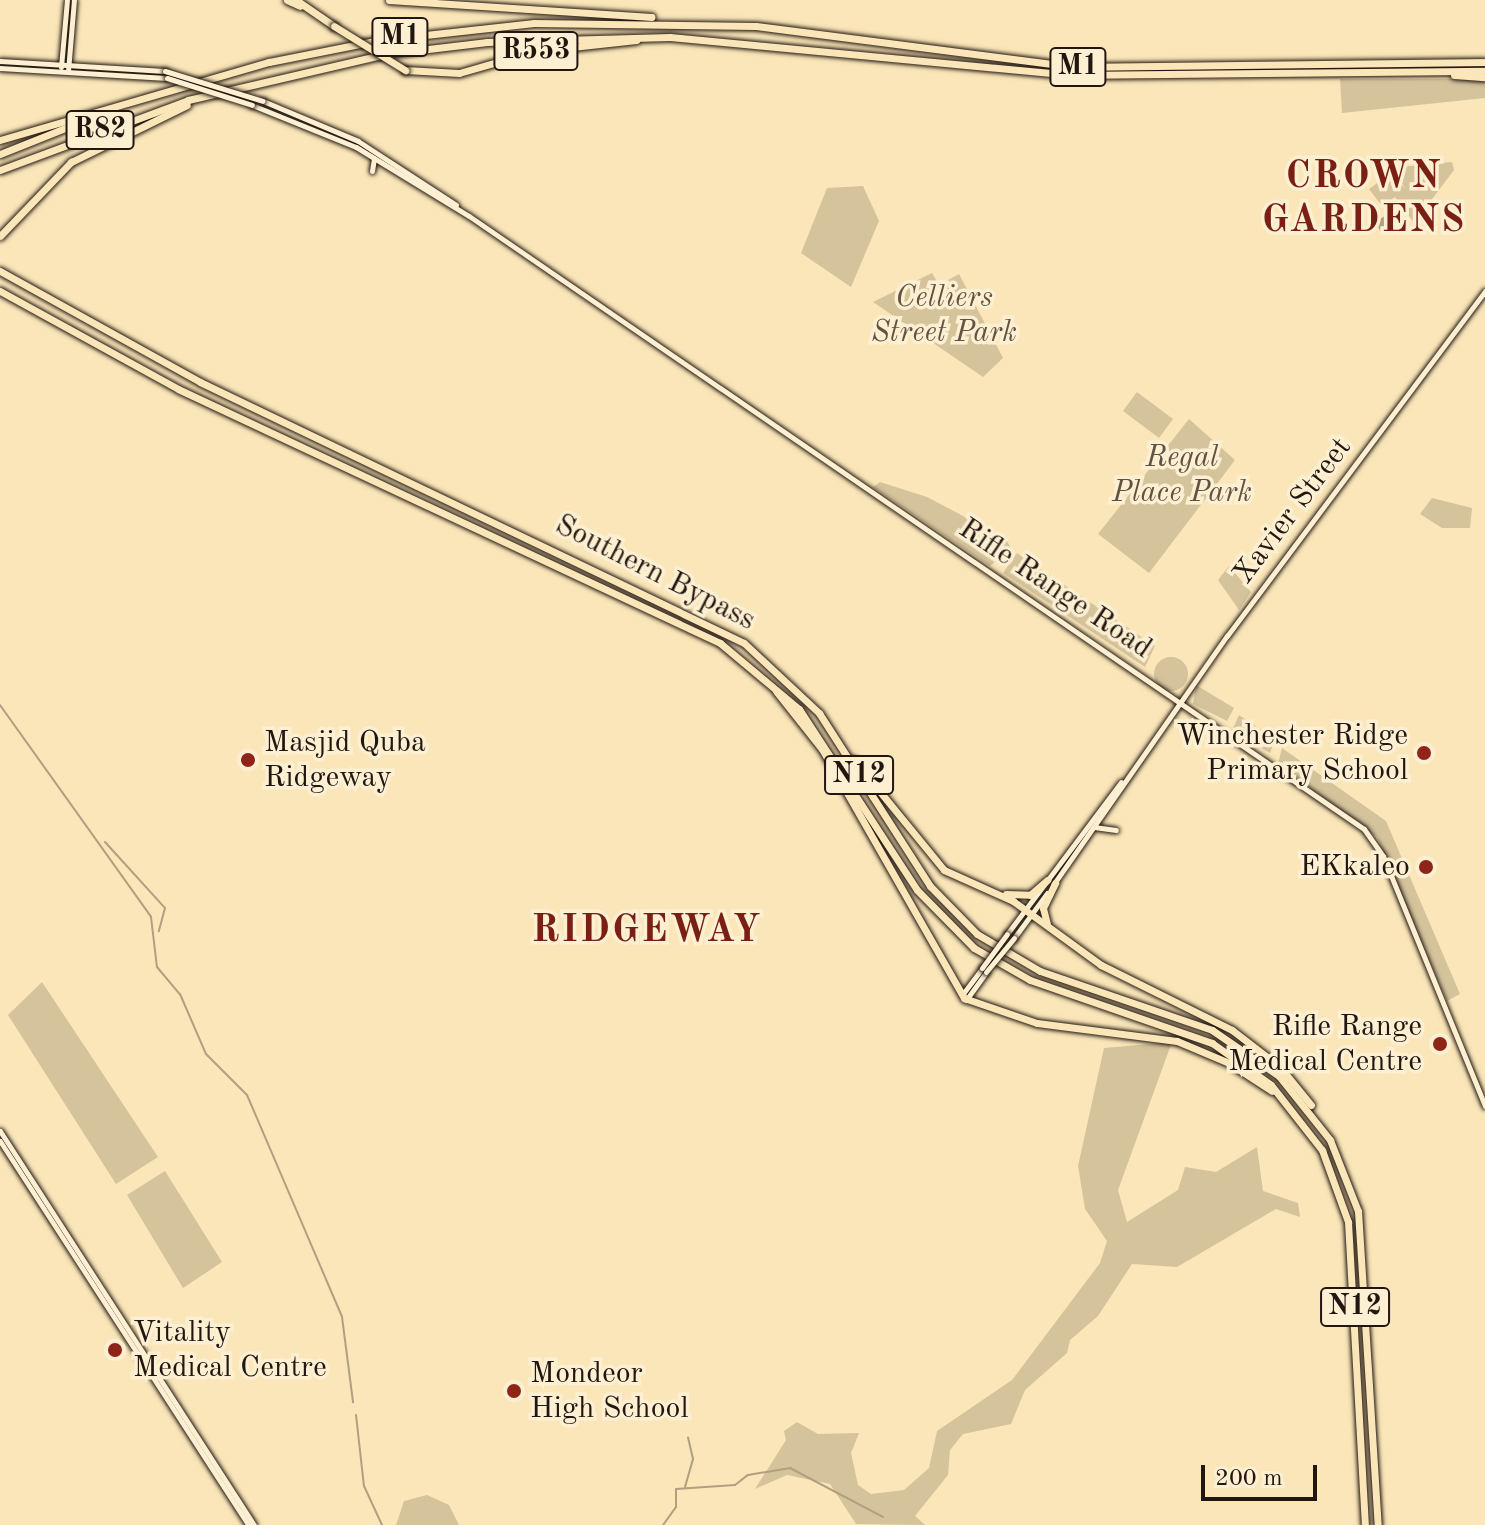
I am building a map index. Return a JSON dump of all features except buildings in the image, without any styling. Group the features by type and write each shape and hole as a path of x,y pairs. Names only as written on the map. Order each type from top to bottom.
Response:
{"highway":[{"path":"287,0 320,17"},
{"name":"R553","path":"296,0 405,70 459,73 535,51 670,37"},
{"name":"R553","path":"389,0 675,20"},
{"name":"M1","path":"133,102 269,62 380,40 534,23 675,20 1077,67 1485,62"},
{"name":"M1","path":"204,97 440,47 670,37 1072,75 1485,71"},
{"path":"1436,71 1485,77"},
{"path":"0,236 78,156 204,97"},
{"name":"R82","path":"0,170 204,97"},
{"path":"0,140 133,102"},
{"name":"R82","path":"0,154 133,102"},
{"name":"Southern Bypass","path":"0,271 200,382 720,627 777,668 835,737 930,886 977,934 1040,971 1228,1038 1279,1076 1318,1121 1348,1177 1364,1238 1378,1525"},
{"name":"Southern Bypass","path":"0,291 178,389 685,624 750,663 813,726 917,890 974,948 1030,980 1212,1043 1290,1104 1329,1163 1348,1222 1365,1525"},
{"path":"750,663 822,749 964,998 1037,1023 1193,1047 1290,1104"},
{"path":"835,737 923,852 977,887 1028,912 1109,969 1248,1042 1292,1080 1318,1121"},
{"path":"977,887 1023,897 1051,882"},
{"path":"1049,928 1043,911 1051,882"}],"main road":[{"path":"65,67 63,51 67,0"},
{"path":"65,67 70,48 74,0"},
{"path":"70,48 78,65"},
{"path":"50,63 63,51"},
{"name":"Rifle Range Road","path":"0,61 50,63 65,67 78,65 166,75 263,101 358,141 1181,702 1373,839 1485,1106"},
{"name":"Rifle Range Road","path":"0,68 65,67 166,75 252,105 374,158 469,216"},
{"path":"372,171 374,158"},
{"name":"Xavier Street","path":"964,998 1485,291"},
{"name":"Xavier Street","path":"1051,882 1140,760"},
{"path":"1089,832 1100,825 1116,830"},
{"path":"0,1131 98,1288 254,1525"},
{"path":"0,1141 22,1170"},
{"path":"175,1407 248,1525"}],"green space":[{"path":"1340,79 1485,79 1485,98 1342,113"},
{"path":"1452,162 1454,170 1414,223 1395,197 1382,206 1369,189 1390,174 1406,189 1390,168"},
{"path":"863,186 879,221 851,287 801,253 827,188"},
{"name":"Celliers Street Park","path":"932,273 939,285 959,274 1003,358 983,377 873,302"},
{"path":"1137,392 1173,419 1159,438 1123,411"},
{"name":"Regal Place Park","path":"1189,419 1235,460 1149,573 1098,534"},
{"path":"880,482 927,497 1005,538 1011,548 990,566 873,487"},
{"path":"1432,498 1472,508 1470,528 1442,528 1420,514"},
{"path":"1017,553 1155,646 1145,667 1003,573"},
{"path":"1229,566 1251,592 1239,610 1218,580"},
{"path":"1171,657 1183,662 1188,674 1183,686 1171,691 1159,686 1154,674 1159,662"},
{"path":"1196,685 1234,708 1227,721 1193,704"},
{"path":"1239,715 1275,739 1270,753 1232,731"},
{"path":"1282,748 1386,821 1460,994 1447,1001 1377,837 1278,764"},
{"path":"42,982 158,1157 116,1184 8,1015"},
{"path":"1172,1042 1118,1190 1127,1222 1178,1190 1185,1167 1216,1172 1257,1147 1263,1191 1298,1203 1300,1217 1276,1209 1177,1267 1132,1264 1098,1316 1070,1340 1067,1353 1025,1390 1011,1424 963,1434 950,1450 948,1475 915,1516 925,1525 856,1524 830,1484 787,1475 755,1489 786,1440 784,1431 797,1422 818,1434 859,1433 851,1453 858,1485 871,1494 904,1490 929,1468 937,1431 1012,1380 1100,1263 1107,1241 1085,1209 1078,1166 1104,1048"},
{"path":"165,1171 222,1262 183,1288 127,1195"},
{"path":"427,1495 449,1505 459,1525 396,1525 404,1501"}],"shaded area":[{"path":"1387,216 1396,225 1387,234 1378,225"}],"waterway":[{"path":"0,705 151,917 157,967 180,994 206,1054 247,1095 342,1317 353,1402"},
{"path":"105,842 165,908 159,931"},
{"path":"356,1415 364,1486 382,1525"},
{"path":"685,1487 693,1459 688,1438"},
{"path":"663,1525 676,1507 676,1489 735,1485 748,1475 790,1468 883,1517"}],"place":[{"name":"Winchester Ridge Primary School","path":"1424,753"},
{"name":"Masjid Quba Ridgeway","path":"248,760"},
{"name":"EKkaleo","path":"1426,867"},
{"name":"Rifle Range Medical Centre","path":"1440,1044"},
{"name":"Vitality Medical Centre","path":"115,1350"},
{"name":"Mondeor High School","path":"514,1391"}],"district":[{"name":"CROWN GARDENS","path":"1364,200"},
{"name":"RIDGEWAY","path":"647,932"}]}
